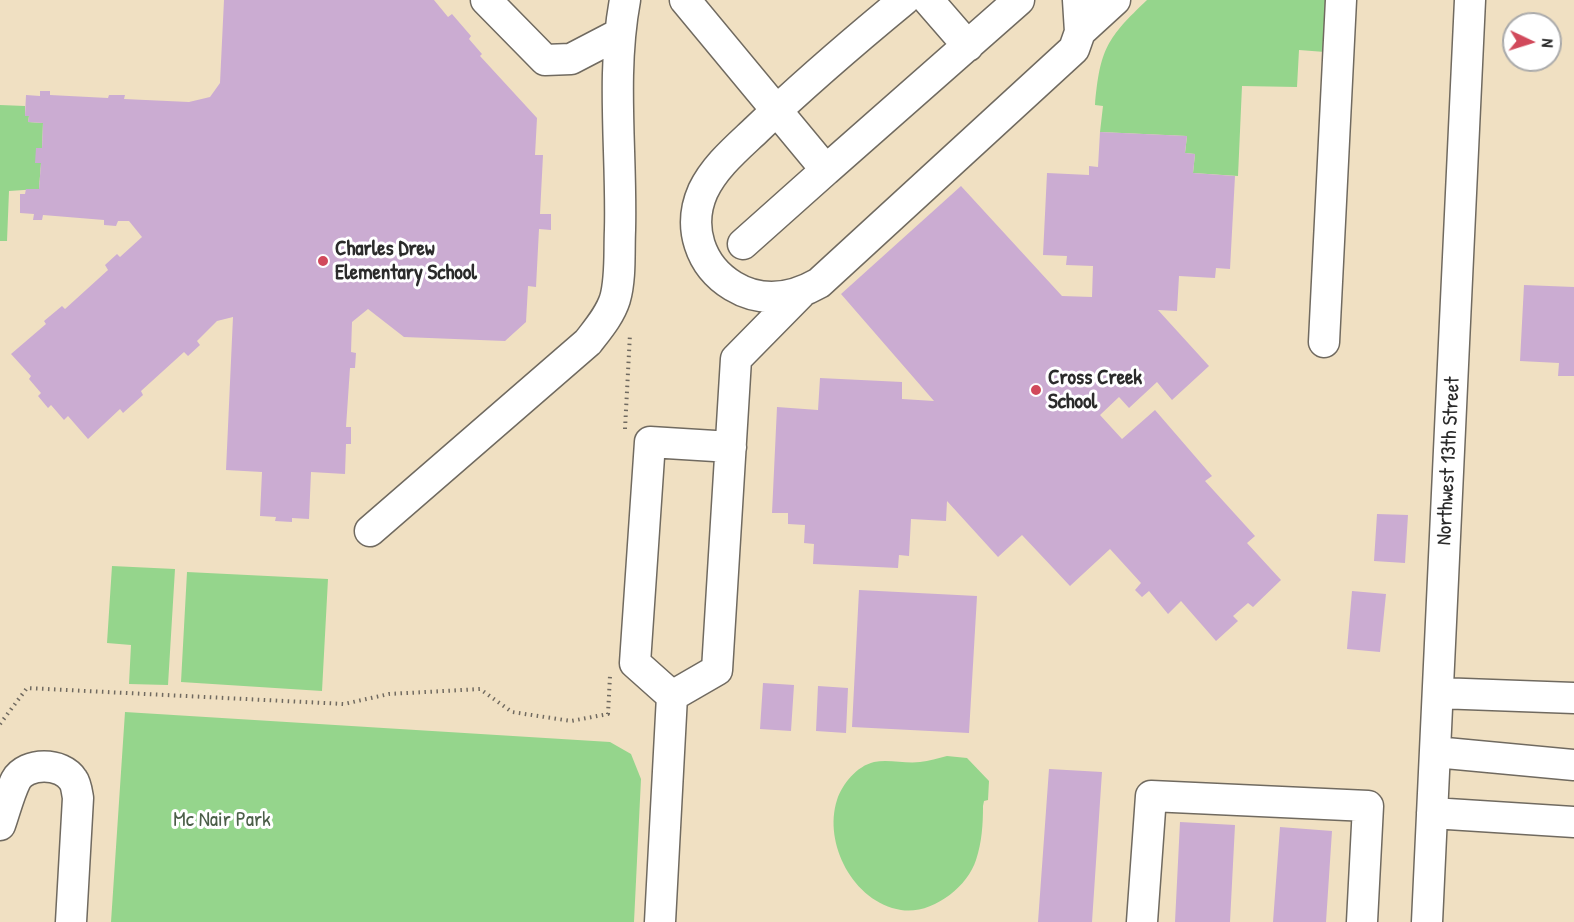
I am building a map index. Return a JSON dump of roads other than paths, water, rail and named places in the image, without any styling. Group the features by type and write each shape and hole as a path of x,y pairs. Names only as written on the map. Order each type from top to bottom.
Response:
{"street":[{"path":"486,0 545,60 571,59 618,34"},
{"path":"370,531 588,342 603,322 615,299 618,276 621,182 618,34 625,0"},
{"path":"685,0 826,170"},
{"path":"800,294 764,298 745,293 724,280 709,266 698,241 696,217 703,192 718,166 777,110 904,0"},
{"path":"928,0 968,46"},
{"path":"743,244 1019,0"},
{"path":"672,696 717,670 736,359 800,294 819,284 1074,49 1080,32 1078,0"},
{"path":"1080,32 1115,0"},
{"path":"1324,342 1341,0"},
{"name":"Northwest 13th Street","path":"1427,922 1470,0"},
{"path":"672,696 635,663 650,442 731,447"},
{"path":"1438,693 1574,698"},
{"path":"660,922 672,696"},
{"path":"1435,752 1574,765"},
{"path":"0,825 16,779 27,769 42,765 60,770 73,779 78,798 71,922"},
{"path":"1142,922 1151,796 1368,806 1362,922"},
{"path":"1432,813 1574,822"}],"place":[{"name":"Charles Drew Elementary School","path":"323,261"},
{"name":"Cross Creek School","path":"1036,390"}],"park label":[{"name":"Mc Nair Park","path":"222,820"}]}
